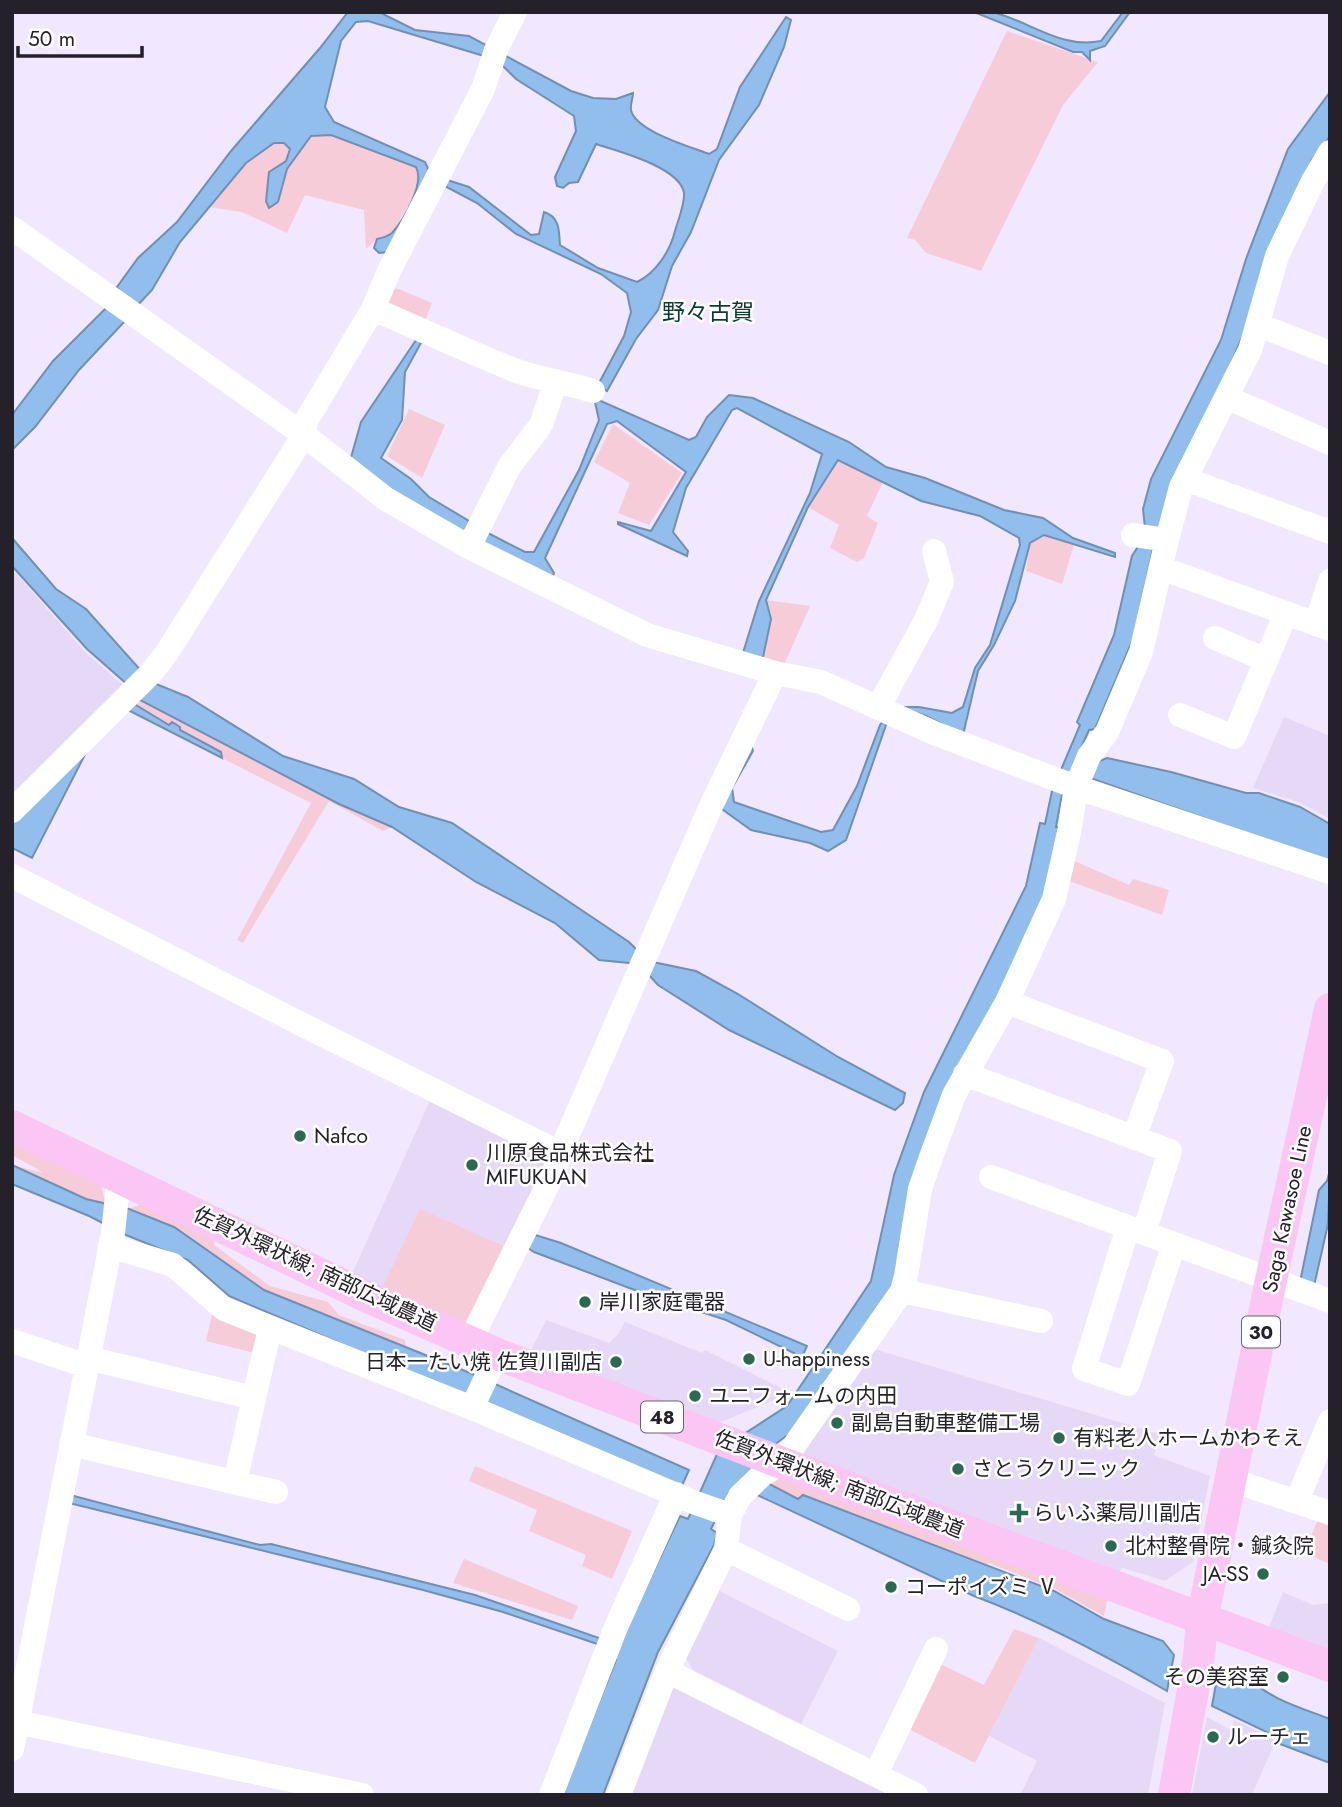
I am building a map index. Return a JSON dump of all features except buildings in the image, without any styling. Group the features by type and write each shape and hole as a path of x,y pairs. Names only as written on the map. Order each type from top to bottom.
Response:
{"main road":[{"name":"Saga Kawasoe Line","path":"1174,1795 1199,1657 1202,1620 1271,1280 1330,1009"},
{"name":"佐賀外環状線; 南部広域農道","path":"12,1126 118,1189 368,1297 485,1357 772,1469 1330,1666"}],"street":[{"path":"12,811 166,654 304,435 306,421 373,309 390,269 482,89 515,12"},
{"path":"619,1795 667,1671 726,1549 730,1508 772,1469 902,1290 920,1189 954,1095 1007,1002 1054,899 1070,828 1068,783 1107,732 1141,652 1161,568 1163,539 1185,480 1250,351 1278,256 1321,185 1330,152"},
{"path":"12,228 304,435 386,499 469,547 647,635 775,673 821,682 934,733 1068,783 1330,872"},
{"path":"373,309 516,370 593,391"},
{"path":"1259,325 1330,353"},
{"path":"469,547 509,467 541,425 556,381"},
{"path":"1228,398 1330,443"},
{"path":"1185,480 1330,532"},
{"path":"1133,535 1163,539"},
{"path":"878,708 926,620 942,582 934,551"},
{"path":"1161,568 1323,626 1330,581"},
{"path":"1180,715 1234,737 1286,613"},
{"path":"1215,638 1266,660"},
{"path":"472,1408 485,1357 560,1153 710,808 775,673"},
{"path":"12,876 560,1153"},
{"path":"1007,1002 1161,1061 1134,1137"},
{"path":"965,1074 1170,1151 1136,1229 1084,1369 1128,1384 1174,1244"},
{"path":"991,1177 1330,1301"},
{"path":"12,1749 15,1721 112,1240 118,1189"},
{"path":"112,1240 173,1265 224,1309 472,1408 684,1498 730,1508"},
{"path":"902,1290 1041,1321"},
{"path":"235,1482 270,1328"},
{"path":"12,1341 88,1362 254,1398"},
{"path":"1297,1501 1330,1421"},
{"path":"71,1444 276,1492"},
{"path":"1231,1480 1330,1513"},
{"path":"551,1795 616,1627 684,1498"},
{"path":"726,1549 848,1609"},
{"path":"876,1774 936,1649"},
{"path":"667,1671 916,1795"},
{"path":"15,1721 362,1795"}],"shaded area":[{"path":"1007,31 1098,62 1063,105 981,271 926,253 915,240 907,238"},
{"path":"331,135 416,167 420,175 418,190 390,235 377,239 366,249 364,210 305,195 287,233 242,212 209,207 246,163 273,142 284,143 291,149 278,202 287,169 311,136"},
{"path":"389,285 432,303 425,321 383,305"},
{"path":"409,409 445,425 422,478 387,456"},
{"path":"613,424 682,473 649,525 618,513 630,483 594,462"},
{"path":"838,460 883,482 867,516 878,523 864,558 857,562 830,548 839,525 808,507"},
{"path":"1044,535 1074,545 1062,584 1026,571 1030,543"},
{"path":"12,569 84,651 126,688 12,801"},
{"path":"766,600 810,606 784,665 762,662 771,619"},
{"path":"140,701 339,804 392,827 383,831 329,801 243,943 237,940 311,803 222,758 221,752 180,730 172,722 169,725 131,702"},
{"path":"1284,717 1330,736 1330,819 1301,803 1253,788"},
{"path":"1070,859 1129,885 1133,879 1169,890 1162,915 1064,879"},
{"path":"432,1096 554,1156 468,1328 352,1274"},
{"path":"12,1140 100,1182 106,1205 86,1199 12,1165 44,1173 12,1155"},
{"path":"143,1203 215,1235 214,1245 270,1286 328,1302 339,1315 405,1340 406,1347 264,1290 174,1227 129,1209"},
{"path":"420,1209 508,1248 468,1328 382,1288"},
{"path":"213,1310 255,1332 258,1336 255,1353 206,1341"},
{"path":"546,1320 609,1343 625,1322 702,1353 705,1350 783,1389 777,1399 714,1425 529,1354"},
{"path":"871,1348 1159,1434 1154,1455 1210,1476 1193,1562 1165,1581 1123,1568 1116,1574 796,1454"},
{"path":"475,1466 632,1531 612,1579 582,1566 586,1555 529,1531 537,1510 469,1481"},
{"path":"789,1476 1108,1597 1104,1616 1055,1589 989,1563 986,1565 804,1495 799,1499 766,1483"},
{"path":"1319,1517 1330,1521 1330,1564 1304,1553"},
{"path":"464,1559 578,1606 572,1620 453,1583"},
{"path":"712,1587 838,1651 798,1730 699,1681 682,1651"},
{"path":"1283,1592 1313,1605 1330,1603 1330,1653 1268,1630"},
{"path":"1014,1629 1039,1638 975,1763 905,1727 936,1662 984,1685"},
{"path":"1039,1638 1165,1703 1148,1795 1020,1795 1037,1761 989,1736"},
{"path":"670,1679 902,1795 626,1795"},
{"path":"1207,1717 1231,1730 1234,1720 1276,1740 1252,1795 1192,1795"}],"water":[{"path":"348,12 379,12 415,30 469,36 571,91 593,98 616,99 633,93 631,110 642,125 709,154 717,149 740,87 786,17 791,20 784,47 759,105 719,160 691,232 672,266 658,310 636,339 607,391 598,385 624,336 631,312 627,293 601,274 516,234 477,203 439,183 441,178 469,187 531,235 539,234 544,212 549,214 558,225 560,245 598,268 637,282 656,267 670,246 683,202 684,193 680,184 672,175 646,161 596,144 578,182 569,183 563,188 557,186 555,177 576,131 574,116 516,79 500,63 368,21 356,22 341,41 325,107 334,122 425,162 431,175 389,252 379,253 374,248 377,239 392,233 407,210 418,183 416,167 331,135 311,136 287,169 278,202 269,208 266,201 269,172 286,161 290,149 284,143 274,143 246,163 180,242 152,290 137,306 125,299 117,287 138,258 177,222 231,151"},
{"path":"974,12 996,13 1047,34 1087,43 1101,41 1123,12 1130,12 1105,46 1090,51 1090,60 1082,52 1073,52"},
{"path":"1330,92 1330,136 1312,160 1249,321 1154,544 1133,639 1095,729 1089,730 1063,789 1056,827 1061,828 1045,893 1012,965 893,1289 800,1426 774,1445 744,1434 787,1406 871,1281 894,1175 924,1092 1026,886 1040,823 1045,824 1052,791 1080,725 1077,722 1114,635 1132,556 1141,542 1145,528 1143,509 1151,479 1221,340 1246,259 1288,149"},
{"path":"106,308 126,320 79,370 35,427 12,450 12,415 53,361"},
{"path":"416,340 422,341 405,372 402,420 381,458 411,479 429,497 474,524 465,532 402,497 350,461 361,422"},
{"path":"729,395 753,398 849,442 886,467 925,478 1004,510 1043,518 1073,538 1115,553 1115,557 1044,535 1030,543 1015,601 978,671 963,735 926,716 898,707 919,707 952,713 963,707 975,668 990,645 1020,545 1019,538 980,516 921,501 838,460 808,507 766,600 771,619 762,662 742,656 759,601 810,493 822,454 737,408 732,410 686,488 673,532 688,551 687,556 618,524 651,531 686,472 617,421 607,424 545,558 554,573 552,578 480,541 484,531 525,552 534,552 579,470 599,420 594,398 689,440 696,437 707,417"},
{"path":"12,538 56,589 86,609 151,682 188,697 283,756 354,779 399,807 452,823 629,942 648,961 696,971 738,994 838,1057 905,1093 903,1103 895,1110 729,1030 658,985 639,964 599,960 555,923 476,882 392,827 339,804 140,700 129,686 87,649 12,566"},
{"path":"131,702 169,725 172,722 180,727 180,730 221,752 222,758 124,708"},
{"path":"884,720 886,725 846,840 828,851 810,843 751,830 719,807 751,745 753,751 732,788 734,802 821,832 833,830 857,786"},
{"path":"93,739 32,858 12,848 12,818"},
{"path":"1107,758 1246,793 1259,793 1300,807 1330,824 1330,862 1090,778 1097,762"},
{"path":"12,1165 86,1199 129,1209 174,1227 264,1290 470,1373 689,1470 681,1488 229,1296 188,1260 12,1184"},
{"path":"1330,1170 1328,1224 1314,1286 1300,1282 1319,1190 1327,1181"},
{"path":"532,1234 561,1243 807,1346 802,1357 726,1320 640,1292 534,1252 525,1246"},
{"path":"718,1452 755,1464 752,1475 798,1499 803,1495 1054,1591 1104,1619 1163,1641 1174,1655 1167,1691 1048,1628 740,1487 729,1493 711,1529 717,1533 714,1545 658,1652 603,1795 562,1795 616,1660 613,1656 680,1516 688,1519"},
{"path":"70,1495 260,1545 271,1544 475,1595 602,1639 600,1645 503,1612 423,1590 69,1503"},
{"path":"1233,1670 1247,1676 1275,1697 1330,1719 1330,1763 1280,1744 1279,1738 1212,1706 1217,1678"}],"place":[{"name":"Nafco","path":"300,1136"},
{"name":"川原食品株式会社 MIFUKUAN","path":"472,1165"},
{"name":"岸川家庭電器","path":"585,1302"},
{"name":"U-happiness","path":"749,1359"},
{"name":"日本一たい焼 佐賀川副店","path":"616,1362"},
{"name":"ユニフォームの内田","path":"695,1396"},
{"name":"副島自動車整備工場","path":"837,1423"},
{"name":"有料老人ホームかわそえ","path":"1059,1438"},
{"name":"さとうクリニック","path":"958,1469"},
{"name":"らいふ薬局川副店","path":"1019,1513"},
{"name":"北村整骨院・鍼灸院","path":"1111,1546"},
{"name":"JA-SS","path":"1263,1574"},
{"name":"コーポイズミ Ⅴ","path":"891,1587"},
{"name":"その美容室","path":"1283,1677"},
{"name":"ルーチェ","path":"1213,1737"}],"district":[{"name":"野々古賀","path":"708,312"}]}
